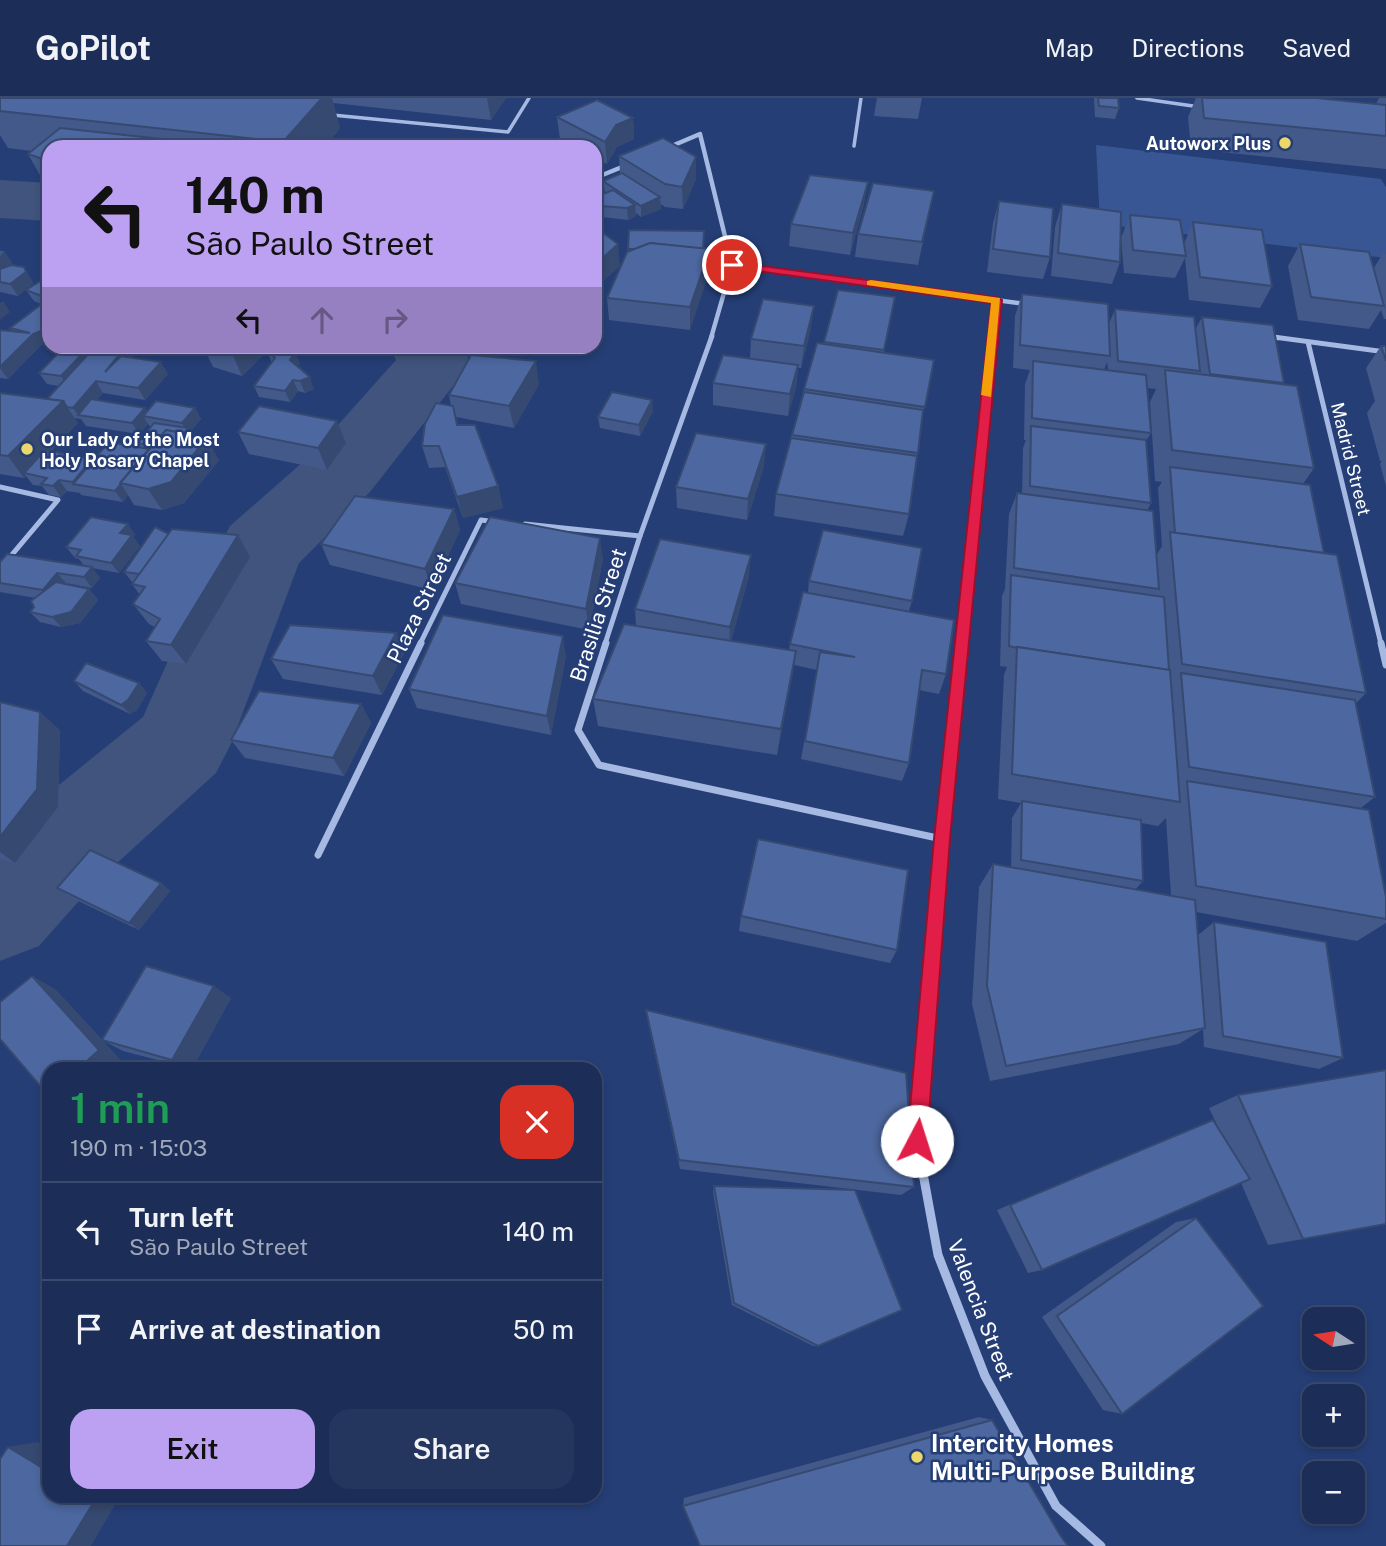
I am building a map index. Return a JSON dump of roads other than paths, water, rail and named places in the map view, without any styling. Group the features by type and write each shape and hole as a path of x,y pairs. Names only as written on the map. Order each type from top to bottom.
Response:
{"street":[{"name":"Brasilia Street","path":"665,149 700,135 732,265 710,342 640,536 578,730 599,765 942,839"},
{"path":"602,175 630,163"},
{"path":"732,265 1037,306"},
{"name":"Valencia Street","path":"996,300 942,839 917,1141 937,1255 985,1376 1056,1506 1101,1546"},
{"path":"1254,334 1386,352"},
{"name":"Madrid Street","path":"1308,342 1386,665"},
{"path":"0,487 58,500 0,569"},
{"name":"Plaza Street","path":"318,855 481,520 508,523"},
{"path":"521,524 640,536"}],"lane":[{"path":"330,115 508,132 530,98"},
{"path":"854,146 860,98"},
{"path":"1137,98 1205,107 1203,98"}],"waterway":[{"path":"0,199 42,202"},
{"path":"0,910 56,851 181,744 261,548 341,473 434,363 429,354"}],"place":[{"name":"Autoworx Plus","path":"1285,143"},
{"name":"Our Lady of the Most Holy Rosary Chapel","path":"27,449"},
{"name":"Intercity Homes Multi-Purpose Building","path":"917,1457"}]}
